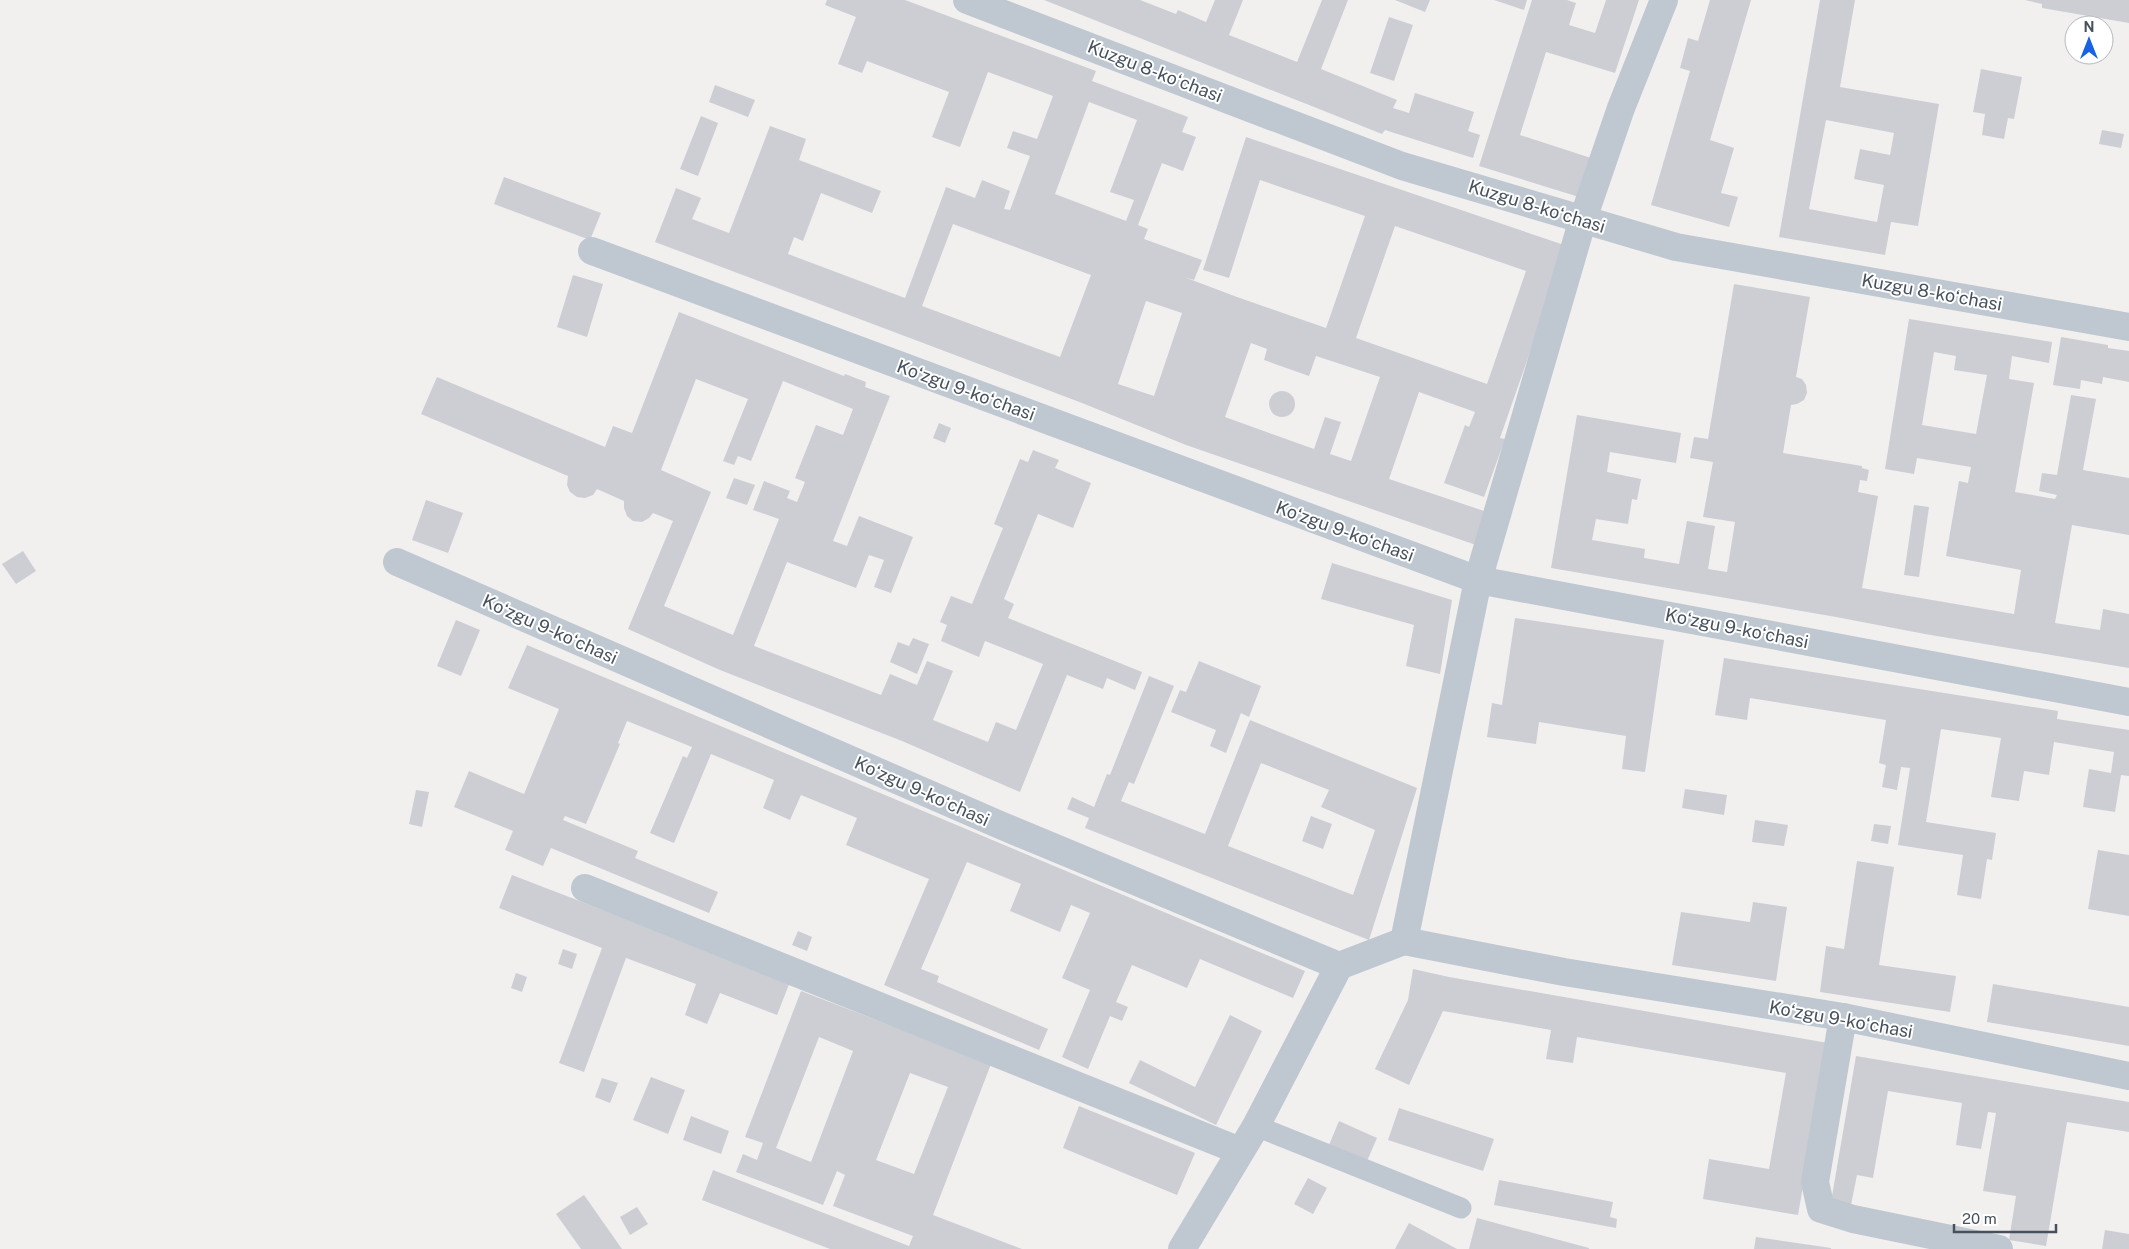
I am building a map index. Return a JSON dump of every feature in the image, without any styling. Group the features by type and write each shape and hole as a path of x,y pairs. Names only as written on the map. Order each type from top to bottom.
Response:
{"street":[{"name":"Kuzgu 8-koʻchasi","path":"967,0 1402,166 1676,247 2129,327"},
{"path":"1182,1249 1256,1126 1339,966 1404,941 1478,580 1583,220 1621,108 1664,0"},
{"name":"Koʻzgu 9-koʻchasi","path":"592,251 1478,580 2129,702"},
{"name":"Koʻzgu 9-koʻchasi","path":"397,562 1000,825 1339,966"},
{"path":"585,888 1240,1151"},
{"name":"Koʻzgu 9-koʻchasi","path":"1404,941 1564,972 1843,1018 2129,1076"},
{"path":"1843,1018 1815,1182 1821,1209 1853,1219 1999,1249"}],"lane":[{"path":"1256,1126 1461,1208"}],"building":[{"path":"827,0 905,0 1096,71 1092,81 1188,117 1182,132 1196,137 1183,171 1162,163 1138,225 1148,229 1144,239 1202,260 1194,280 1184,277 1326,328 1365,216 1260,180 1229,278 1203,270 1246,137 1567,246 1500,438 1505,439 1484,497 1444,483 1465,425 1469,427 1475,412 1419,392 1389,479 1487,512 1476,545 1186,445 1082,403 655,242 676,188 701,198 692,219 729,233 770,126 806,139 799,160 881,191 872,213 821,193 803,241 794,237 788,254 905,298 946,187 975,198 982,180 1010,191 1004,209 1010,210 1030,156 1007,148 1013,131 1037,139 1053,96 988,72 960,147 932,137 949,92 867,61 862,73 838,64 856,17 825,5","holes":["1089,102 1137,120 1110,192 1134,200 1126,221 1055,194","953,224 1091,275 1060,357 922,306","1395,226 1526,271 1487,384 1356,338","1146,301 1182,313 1154,396 1118,384","1251,343 1267,349 1264,360 1309,376 1316,356 1380,377 1351,461 1330,454 1341,422 1325,417 1314,449 1225,417"]},
{"path":"1044,0 1140,0 1176,14 1178,10 1206,22 1215,0 1243,0 1229,35 1297,62 1322,0 1348,0 1321,69 1397,100 1393,108 1409,113 1415,93 1474,112 1468,131 1480,135 1473,158 1385,130 1382,134"},
{"path":"1395,0 1430,0 1425,12"},
{"path":"1494,0 1527,0 1524,10"},
{"path":"1532,0 1567,0 1576,3 1569,25 1595,33 1606,0 1639,0 1615,73 1546,52 1520,135 1591,158 1579,197 1479,166"},
{"path":"1710,0 1751,0 1710,140 1734,148 1721,193 1738,197 1729,227 1651,205 1690,71 1680,68 1688,38 1698,41"},
{"path":"1820,0 1855,0 1840,87 1939,104 1918,226 1891,222 1885,255 1779,237","holes":["1826,120 1894,133 1890,155 1860,149 1854,179 1884,185 1877,222 1809,209"]},
{"path":"2025,0 2129,0 2129,23 2114,20 2114,15 2083,15 2042,8 2042,4"},
{"path":"1389,17 1413,25 1394,81 1370,73"},
{"path":"1981,69 2022,77 2014,119 2008,118 2004,139 1982,135 1985,114 1973,112"},
{"path":"715,85 755,100 748,117 709,102"},
{"path":"701,116 718,123 698,176 680,169"},
{"path":"2102,130 2124,134 2121,148 2099,144"},
{"path":"504,177 601,213 590,240 494,204"},
{"path":"573,275 603,284 587,337 557,327"},
{"path":"1734,284 1810,297 1796,377 1802,379 1806,385 1807,393 1804,400 1791,405 1783,453 1862,466 1862,468 1869,470 1867,481 1860,480 1858,492 1878,496 1862,588 2014,614 2021,570 1946,556 1959,481 1968,483 1971,467 1917,458 1914,474 1885,469 1909,319 2052,342 2049,363 2012,356 2009,379 2034,383 2015,492 2055,499 2057,495 2039,491 2042,473 2057,475 2071,395 2096,399 2083,470 2129,478 2129,535 2072,525 2055,623 2100,630 2103,609 2129,614 2129,668 1551,568 1577,415 1681,433 1676,463 1610,452 1607,472 1641,479 1637,500 1632,499 1628,524 1596,519 1592,540 1645,549 1644,558 1679,564 1687,521 1715,526 1708,569 1727,572 1735,522 1703,517 1713,462 1690,458 1694,437 1708,439","holes":["1934,352 1956,356 1954,370 1987,375 1976,434 1922,425"]},
{"path":"679,312 844,376 845,374 866,382 865,387 890,396 833,541 847,546 859,516 913,537 891,593 874,587 884,560 869,555 856,588 787,562 754,646 881,695 890,674 917,685 927,661 953,671 933,720 988,742 996,722 1016,730 1043,664 985,641 979,657 941,641 947,625 940,622 951,596 972,604 1003,528 994,524 1020,459 1028,462 1033,450 1059,460 1055,468 1091,483 1073,528 1038,514 1004,599 1014,604 1008,618 1142,672 1135,690 1107,678 1103,689 1067,675 1020,792 902,741 720,670 628,629 673,521 653,513 642,522 633,521 627,516 624,501 597,489 593,495 585,498 577,497 570,492 567,485 568,476 421,414 437,377 605,447 613,426 632,433","holes":["696,379 748,399 723,461 734,465 738,456 751,461 783,381 853,409 843,435 816,425 795,478 805,482 797,502 787,498 790,491 764,481 753,510 779,519 733,635 664,606 711,492 661,470"]},
{"path":"2061,337 2108,345 2108,348 2129,351 2129,382 2103,377 2102,384 2081,380 2080,389 2053,385"},
{"path":"1282,391 1291,395 1295,404 1291,413 1282,417 1273,413 1269,404 1273,395"},
{"path":"939,423 951,428 945,443 933,438"},
{"path":"734,478 755,485 747,505 726,498"},
{"path":"426,500 463,513 448,553 412,540"},
{"path":"1914,505 1929,507 1919,577 1904,575"},
{"path":"23,551 36,571 16,584 2,564"},
{"path":"1332,563 1452,600 1440,674 1406,666 1414,625 1321,599"},
{"path":"1515,618 1664,640 1645,772 1622,769 1626,736 1539,722 1536,744 1487,737 1492,703 1502,705"},
{"path":"456,620 480,630 461,676 437,666"},
{"path":"913,638 929,644 917,674 890,662 898,642 909,646"},
{"path":"527,645 1305,971 1293,998 1200,959 1187,988 1132,965 1116,1002 1128,1007 1122,1021 1110,1016 1088,1069 1062,1057 1090,990 1062,978 1090,913 1071,905 1060,932 1010,911 1021,884 967,862 921,969 939,976 937,982 1048,1029 1039,1050 884,985 929,879 846,845 857,818 801,795 790,820 763,808 774,780 711,754 674,843 650,833 683,756 687,758 692,747 627,721 618,743 620,744 586,824 565,816 563,820 638,851 635,858 718,892 709,913 551,848 543,866 505,850 513,831 454,807 469,771 524,794 559,709 508,688"},
{"path":"1724,658 2058,711 2057,719 2129,730 2129,776 2121,775 2115,812 2083,807 2089,769 2111,773 2114,752 2054,742 2049,775 2024,771 2019,801 1991,797 2001,738 1941,729 1926,822 1996,833 1992,860 1987,859 1981,899 1957,895 1963,855 1898,845 1910,768 1901,767 1897,790 1882,787 1886,765 1879,763 1886,720 1750,698 1747,720 1715,715"},
{"path":"1199,661 1261,686 1249,717 1241,713 1226,753 1210,746 1216,730 1171,712 1180,690 1186,692"},
{"path":"1149,676 1174,686 1134,784 1129,782 1121,801 1205,834 1250,720 1417,788 1369,940 1085,828 1089,818 1067,809 1072,797 1094,807 1107,774 1110,775","holes":["1261,763 1329,790 1321,807 1375,830 1353,895 1228,846"]},
{"path":"1685,789 1727,795 1724,815 1682,808"},
{"path":"416,790 429,792 422,827 409,824"},
{"path":"1311,816 1332,824 1323,849 1302,841"},
{"path":"1755,820 1788,825 1784,846 1752,842"},
{"path":"1874,824 1891,826 1888,844 1871,841"},
{"path":"2098,850 2129,855 2129,916 2088,909"},
{"path":"1857,861 1894,867 1879,965 1956,976 1950,1012 1820,992 1826,946 1844,949"},
{"path":"512,875 790,982 777,1015 720,993 707,1024 685,1015 696,984 626,958 584,1072 559,1063 602,948 499,908"},
{"path":"1753,902 1787,907 1776,981 1672,965 1681,912 1750,922"},
{"path":"798,931 812,937 807,951 792,945"},
{"path":"563,949 577,954 572,969 558,964"},
{"path":"1413,969 1449,977 1828,1043 1798,1215 1703,1199 1709,1159 1769,1169 1786,1073 1577,1037 1573,1063 1546,1059 1551,1030 1443,1011 1409,1085 1375,1069 1408,1000"},
{"path":"516,973 527,977 522,992 511,988"},
{"path":"1993,984 2129,1007 2129,1046 1987,1022"},
{"path":"801,991 991,1064 933,1215 1022,1249 830,1249 702,1200 713,1170 909,1246 913,1236 833,1206 845,1175 837,1171 823,1205 736,1172 743,1154 757,1160 763,1143 745,1137","holes":["819,1037 853,1051 811,1162 776,1148","910,1073 948,1087 914,1174 876,1160"]},
{"path":"1230,1015 1262,1031 1216,1125 1129,1083 1140,1060 1195,1087"},
{"path":"1856,1056 2129,1102 2129,1132 2067,1122 2046,1246 2009,1240 2016,1196 1983,1191 1996,1113 1988,1112 1981,1149 1956,1145 1962,1103 1888,1091 1873,1178 1857,1175 1851,1205 1831,1202"},
{"path":"651,1077 685,1090 668,1134 633,1120"},
{"path":"602,1078 618,1083 610,1103 595,1097"},
{"path":"1079,1106 1195,1153 1177,1195 1063,1148"},
{"path":"1399,1108 1494,1139 1483,1171 1388,1140"},
{"path":"691,1116 729,1131 721,1154 683,1140"},
{"path":"1339,1121 1377,1138 1367,1161 1329,1145"},
{"path":"1308,1178 1327,1188 1313,1214 1294,1204"},
{"path":"1499,1180 1613,1202 1610,1217 1617,1219 1616,1228 1494,1205"},
{"path":"584,1195 622,1249 581,1249 556,1214"},
{"path":"637,1207 648,1224 630,1235 620,1217"},
{"path":"1477,1218 1589,1248 1589,1249 1469,1249"},
{"path":"1409,1223 1457,1249 1395,1249"},
{"path":"2105,1230 2129,1234 2129,1249 2102,1249"},
{"path":"1756,1237 1831,1248 1831,1249 1754,1249"}]}
